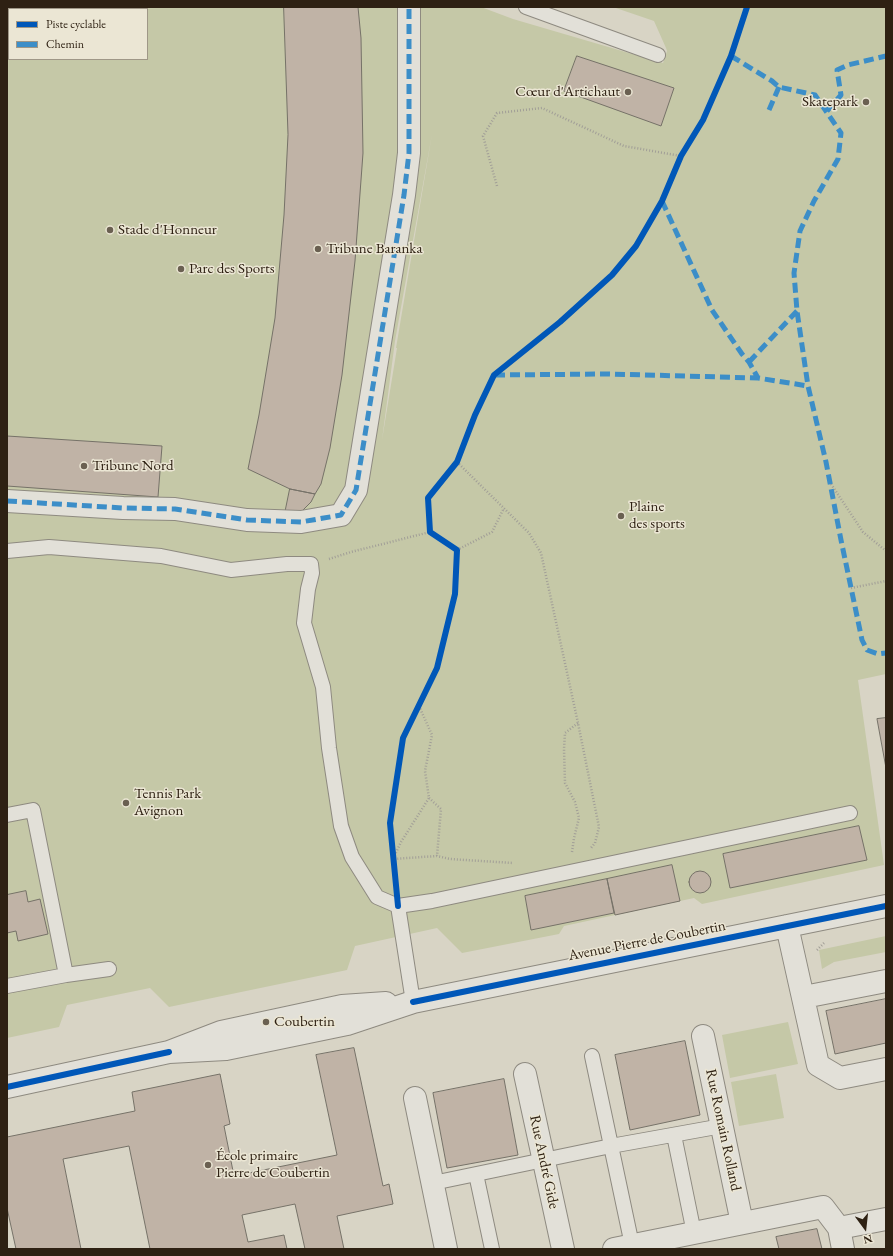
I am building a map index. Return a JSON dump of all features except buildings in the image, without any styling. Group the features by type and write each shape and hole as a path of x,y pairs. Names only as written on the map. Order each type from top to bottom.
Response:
{"street":[{"path":"7,501 123,508 175,509 247,520 302,522 341,515 356,490 404,195 409,153 410,7"},
{"name":"Avenue Pierre de Coubertin","path":"7,1087 169,1052 221,1032 342,1006 413,1002 886,906"},
{"path":"786,926 804,997 818,1065 840,1078 886,1069"},
{"path":"804,997 886,981"},
{"name":"Rue Romain Rolland","path":"704,1036 742,1224"},
{"name":"Rue André Gide","path":"525,1074 563,1249"},
{"path":"415,1098 446,1249"},
{"path":"623,1247 823,1207 838,1228 843,1249"},
{"path":"838,1228 886,1218"}],"lane":[{"path":"526,7 658,55"},
{"path":"7,551 49,547 161,556 231,570 287,564 311,564 312,573 308,589 304,623 323,687 329,748 341,826 352,857 377,897 398,906 439,900 850,813"},
{"path":"7,815 33,810 66,975"},
{"path":"398,906 413,1002"},
{"path":"7,986 108,969"},
{"path":"592,1056 611,1146 623,1247"},
{"path":"433,1183 611,1146 722,1126"},
{"path":"674,1135 694,1233"},
{"path":"476,1174 492,1249"}],"path":[{"path":"497,186 483,136 497,113 542,108 624,146 681,156"},
{"path":"457,462 529,533 541,552 599,827 595,843 588,851"},
{"path":"831,484 864,532 886,551"},
{"path":"457,550 492,532 504,508"},
{"path":"311,564 351,552 430,532"},
{"path":"851,588 886,581"},
{"path":"419,706 432,734 425,771 429,798 441,809 437,856"},
{"path":"572,856 574,838 579,818 575,802 565,783 564,749 565,733 578,724"},
{"path":"429,798 401,842 393,859 437,856 450,859 509,863 517,862"}],"green space":[{"name":"Plaine des sports","path":"7,7 481,7 513,19 663,63 667,51 654,21 613,7 886,7 886,674 858,680 884,865 702,904 694,898 564,926 559,934 462,953 437,928 355,946 347,970 169,1007 150,988 67,1005 59,1027 7,1038","holes":["432,134 382,440 395,341"]},
{"path":"886,936 886,952 834,962 822,969 819,950"},
{"path":"788,1022 798,1064 730,1078 722,1035"},
{"path":"776,1074 784,1118 739,1126 731,1082"}],"marked path":[{"path":"7,501 123,508 175,509 247,520 301,522 341,515 356,490 404,195 409,153 409,7"},
{"path":"731,56 772,81 779,87 815,95 841,133 838,159 814,201 800,231 794,273 797,311 808,386 826,462 862,640 867,650 878,654 886,653"},
{"path":"827,111 841,95 837,70 848,65 886,56"},
{"path":"769,110 779,87"},
{"path":"662,201 712,310 749,362 758,378"},
{"path":"749,362 797,311"},
{"path":"495,375 609,374 758,378 808,386"}],"cycle path":[{"path":"398,906 390,823 403,738 437,668 455,594 457,550 430,532 428,498 457,462 475,415 494,375 560,322 612,275 636,246 662,201 681,156 703,120 731,56 747,7"},
{"path":"413,1002 886,906"},
{"path":"7,1087 169,1052"}],"place":[{"name":"Cœur d'Artichaut","path":"628,92"},
{"name":"Skatepark","path":"866,102"},
{"name":"Stade d'Honneur","path":"110,230"},
{"name":"Tribune Baranka","path":"318,249"},
{"name":"Parc des Sports","path":"181,269"},
{"name":"Tribune Nord","path":"84,466"},
{"name":"Plaine des sports","path":"621,516"},
{"name":"Tennis Park Avignon","path":"126,803"},
{"name":"Coubertin","path":"266,1022"},
{"name":"École primaire Pierre de Coubertin","path":"208,1165"}]}
